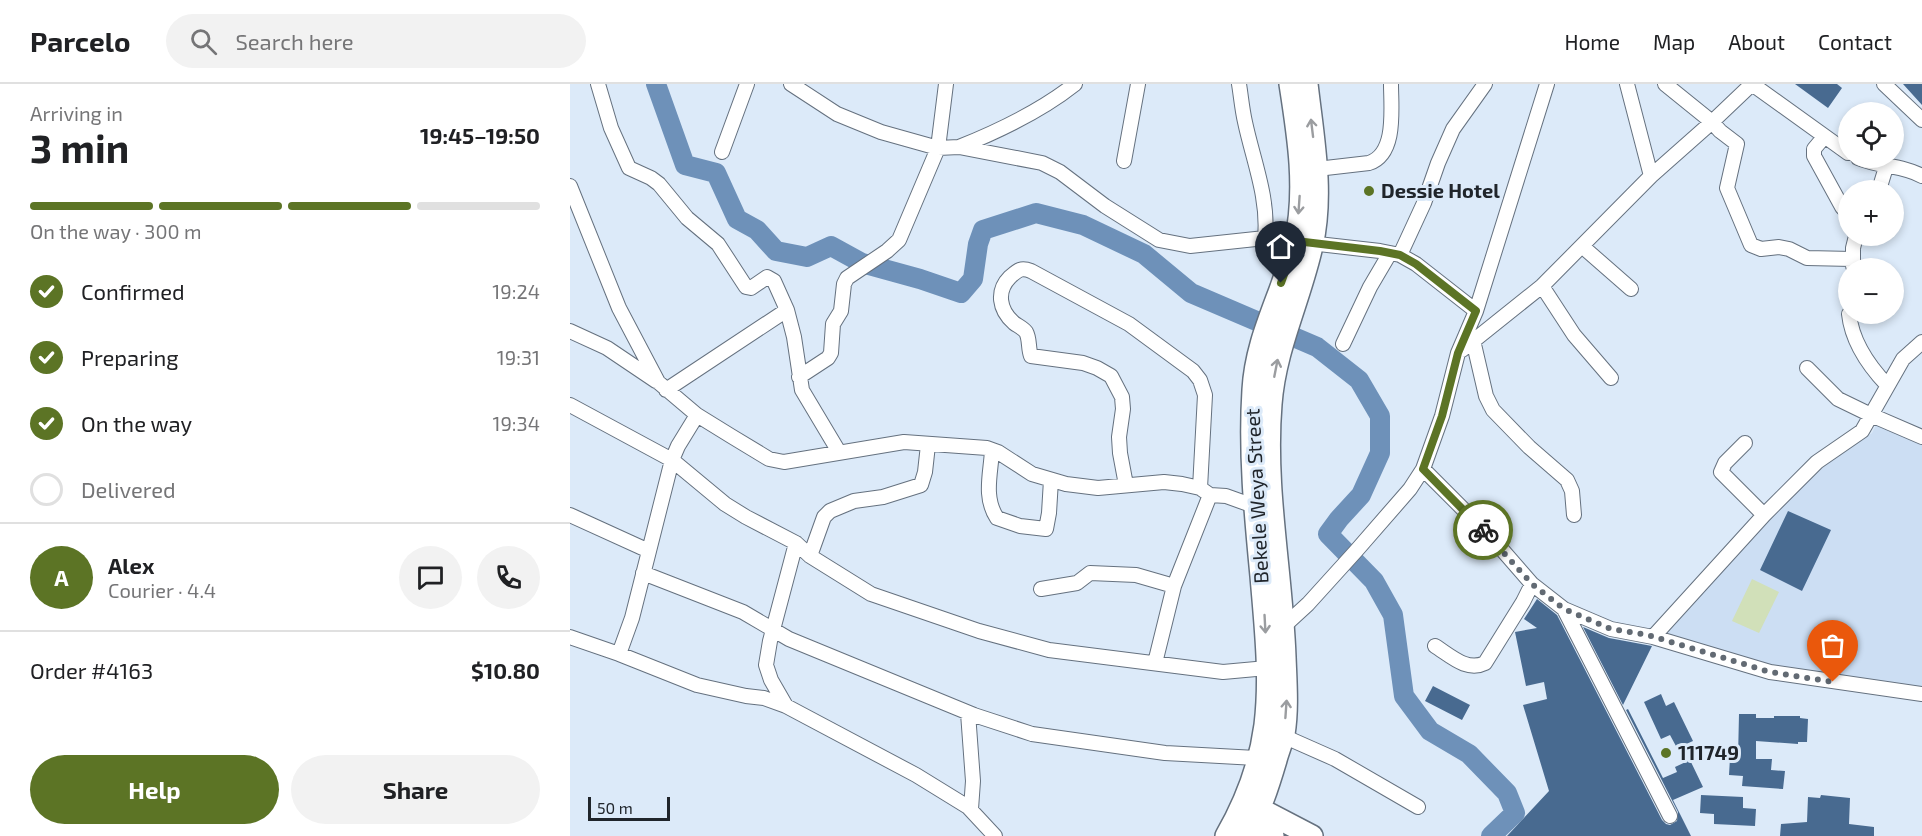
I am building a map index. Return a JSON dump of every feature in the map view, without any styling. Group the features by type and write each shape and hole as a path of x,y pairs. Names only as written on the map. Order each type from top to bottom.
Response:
{"main road":[{"name":"Bekele Weya Street","path":"1244,821 1264,727 1267,668 1251,450 1253,389 1304,243 1300,169 1290,84"},
{"path":"1304,243 1317,207 1317,169 1306,84"},
{"path":"1244,821 1269,786 1284,736 1287,702 1284,626 1270,488 1269,455 1274,332"},
{"path":"1269,786 1283,816 1291,825 1312,836"},
{"path":"1244,821 1291,825"},
{"path":"1244,821 1273,836"}],"street":[{"path":"598,84 611,128 629,168 659,184 687,218 718,244 746,287 751,288 767,277 774,281 787,310 794,337 799,376 808,401 839,452"},
{"path":"723,152 747,84"},
{"path":"791,84 837,114 881,132 938,148 958,147 1042,163 1060,172 1105,206 1159,240 1190,246 1265,238 1395,254 1416,264 1476,311"},
{"path":"799,376 828,358 831,353 833,324 841,311 844,284 847,278 899,240 938,148 946,84"},
{"path":"958,147 1008,125 1075,84"},
{"path":"1124,161 1138,84"},
{"path":"1239,84 1244,121 1259,176 1266,221 1265,238"},
{"path":"1317,169 1369,163 1383,154 1389,134 1391,84"},
{"path":"1343,344 1370,287 1395,254 1424,203 1453,129 1485,84"},
{"path":"1284,626 1308,604 1410,489 1423,469 1442,416 1458,353 1476,311 1547,84"},
{"path":"1627,84 1651,176"},
{"path":"1665,84 1737,144 1727,188 1751,245 1761,249 1779,247 1807,258 1838,262"},
{"path":"1458,353 1542,286 1651,176 1752,84 1838,147"},
{"path":"1884,84 1919,120 1922,120"},
{"path":"1824,138 1814,149 1814,156 1838,200"},
{"path":"1897,168 1908,169 1922,176"},
{"path":"570,186 619,308 662,386"},
{"path":"1582,247 1631,289"},
{"path":"1126,485 1119,437 1123,408 1122,397 1117,385 1111,376 1083,363 1031,356 1027,335 1005,313 1000,291 1003,284 1019,270 1024,268 1031,271 1129,324 1193,371 1200,380 1205,395 1205,491 1173,586 1155,663"},
{"path":"1542,286 1574,335 1611,378"},
{"path":"662,386 787,310"},
{"path":"1850,324 1858,345 1872,369 1887,385"},
{"path":"570,331 607,348 662,386 698,415 768,459 784,462 798,461 904,442 977,447 992,450 1032,474 1066,484 1098,488 1164,482 1226,496 1254,506"},
{"path":"1473,340 1486,396 1493,410 1529,447 1567,480 1572,491 1574,515"},
{"path":"1653,637 1764,514 1817,462 1862,431 1903,358 1922,342"},
{"path":"1807,368 1838,399 1922,437"},
{"path":"570,405 672,460 725,504 796,543 810,555 871,594 979,631 1050,650 1223,672 1267,668"},
{"path":"619,654 632,618 672,460 678,446 698,415"},
{"path":"1744,443 1725,463 1721,472 1764,514"},
{"path":"810,555 824,517 830,511 854,501 883,497 921,485 926,472 928,445"},
{"path":"992,450 989,500 996,518 1020,526 1046,529 1050,513 1052,480"},
{"path":"1423,469 1491,537 1532,584 1564,609 1611,629 1653,637 1770,672 1922,694"},
{"path":"570,515 649,551"},
{"path":"786,706 771,680 766,665 796,543"},
{"path":"643,573 743,612 789,639 968,713 1032,734 1165,753 1256,758"},
{"path":"1041,589 1077,583 1090,573 1136,575 1173,586"},
{"path":"1435,646 1469,667 1478,667 1485,663 1532,584"},
{"path":"1564,609 1670,816"},
{"path":"570,637 697,686 764,698 786,706 916,775 971,809 995,836"},
{"path":"968,713 973,781 971,809"},
{"path":"1284,736 1335,759 1418,807"}],"shaded area":[{"path":"1876,425 1922,445 1922,688 1774,668 1667,633 1806,479 1872,433"}],"green space":[{"path":"1752,579 1779,592 1759,633 1732,621"}],"building":[{"path":"1795,84 1837,84 1842,88 1828,108"},
{"path":"1903,84 1922,84 1922,105"},
{"path":"1788,511 1831,530 1802,591 1760,570"},
{"path":"1537,599 1557,615 1666,824 1670,825 1677,821 1678,812 1626,710 1628,709 1663,778 1677,772 1675,767 1690,760 1703,787 1673,800 1691,836 1507,836 1549,791 1523,705 1547,699 1544,682 1526,686 1515,632 1537,628 1524,619"},
{"path":"1583,627 1609,638 1652,646 1623,705"},
{"path":"1433,686 1470,705 1462,720 1425,701"},
{"path":"1661,694 1666,706 1674,702 1693,741 1677,748 1670,735 1661,739 1644,702"},
{"path":"1739,714 1756,714 1756,718 1800,716 1800,718 1808,719 1807,742 1798,742 1798,744 1756,741 1756,759 1772,759 1771,770 1785,771 1783,789 1742,786 1743,776 1729,775 1730,758 1738,758"},
{"path":"1701,795 1743,797 1743,808 1756,809 1755,826 1714,824 1714,814 1700,813"},
{"path":"1821,795 1850,798 1849,824 1874,827 1874,836 1780,836 1781,824 1807,822 1808,797 1820,798"}],"waterway":[{"path":"656,84 685,165 716,173 737,219 757,230 776,251 807,257 831,246 862,263 961,293 973,279 978,244 983,230 1036,213 1083,225 1144,254 1191,293 1317,347 1359,380 1380,416 1380,453 1361,495 1328,534 1374,581 1393,615 1404,696 1430,731 1469,754 1507,793 1515,813 1491,836"}],"way so far":[{"path":"1483,530 1532,584 1564,609 1611,629 1648,635 1770,672 1833,682"}],"place":[{"name":"Dessie Hotel","path":"1369,191"},
{"name":"111749","path":"1666,753"}],"route":[{"path":"1281,283 1296,241 1380,251 1400,255 1416,264 1476,311 1458,353 1442,416 1423,469 1483,530"}]}
